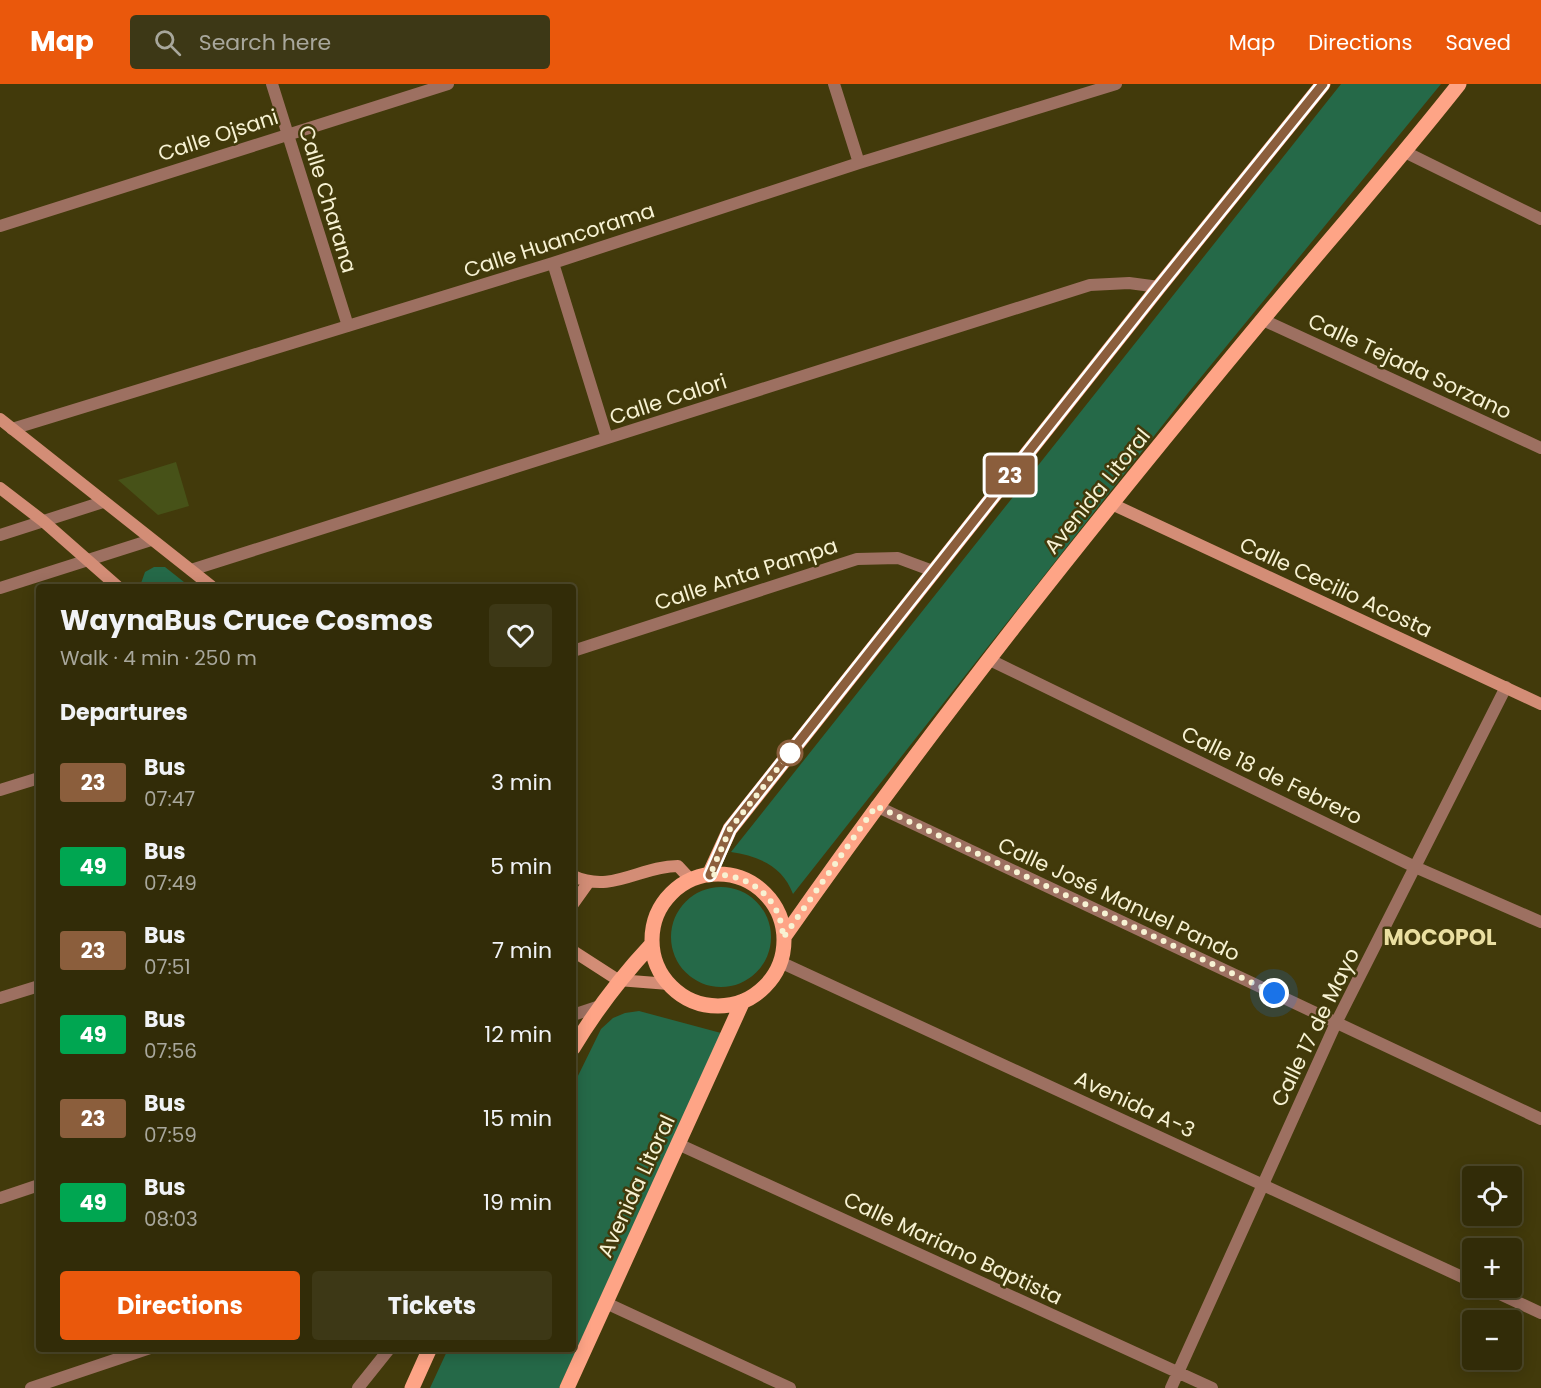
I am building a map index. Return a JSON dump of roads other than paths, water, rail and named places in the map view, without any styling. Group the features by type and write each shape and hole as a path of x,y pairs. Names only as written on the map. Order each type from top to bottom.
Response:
{"main road":[{"path":"710,875 730,829 1159,287 1323,84"},
{"name":"Avenida Litoral","path":"783,938 876,806 988,659 1263,320 1405,152 1459,84"},
{"path":"710,875 729,875 758,887 778,912 783,938 780,962 766,986 743,1001 729,1006 707,1006 686,998 669,984 657,966 652,944 654,922 660,909 673,892 691,880 710,875"},
{"path":"576,1043 597,1007 618,980 652,944"},
{"name":"Avenida Litoral","path":"567,1388 743,1001"},
{"path":"412,1388 428,1352"}],"street":[{"name":"Calle Charana","path":"272,84 348,326"},
{"name":"Calle Ojsani","path":"0,226 448,84"},
{"path":"834,84 859,162"},
{"name":"Calle Huancorama","path":"12,429 553,263 859,162 1116,84"},
{"path":"1405,152 1541,219"},
{"path":"553,263 607,438"},
{"name":"Calle Calori","path":"191,570 1090,285 1129,283 1159,287"},
{"name":"Calle Tejada Sorzano","path":"1263,320 1541,448"},
{"path":"0,419 208,584"},
{"path":"0,488 43,521 115,584"},
{"path":"0,535 103,502"},
{"name":"Calle Cecilio Acosta","path":"1114,505 1541,704"},
{"path":"0,588 151,540"},
{"name":"Calle Anta Pampa","path":"576,650 857,560 898,558 933,571"},
{"name":"Calle 18 de Febrero","path":"988,659 1415,867 1541,922"},
{"name":"Calle 17 de Mayo","path":"1171,1388 1336,1023 1506,687"},
{"path":"0,790 36,779"},
{"name":"Calle José Manuel Pando","path":"876,806 1541,1119"},
{"path":"576,877 588,883 624,879 664,866 678,866 691,880"},
{"path":"576,900 588,883"},
{"path":"576,953 618,980 669,984"},
{"name":"Avenida A-3","path":"780,962 1462,1277"},
{"path":"0,998 36,987"},
{"path":"576,1014 597,1007"},
{"name":"Calle Mariano Baptista","path":"678,1144 1212,1388"},
{"path":"0,1198 36,1186"},
{"path":"1509,1298 1541,1313"},
{"path":"606,1303 790,1388"},
{"path":"31,1388 138,1352"},
{"path":"358,1388 387,1352"}],"district":[{"name":"MOCOPOL","path":"1440,937"}]}
